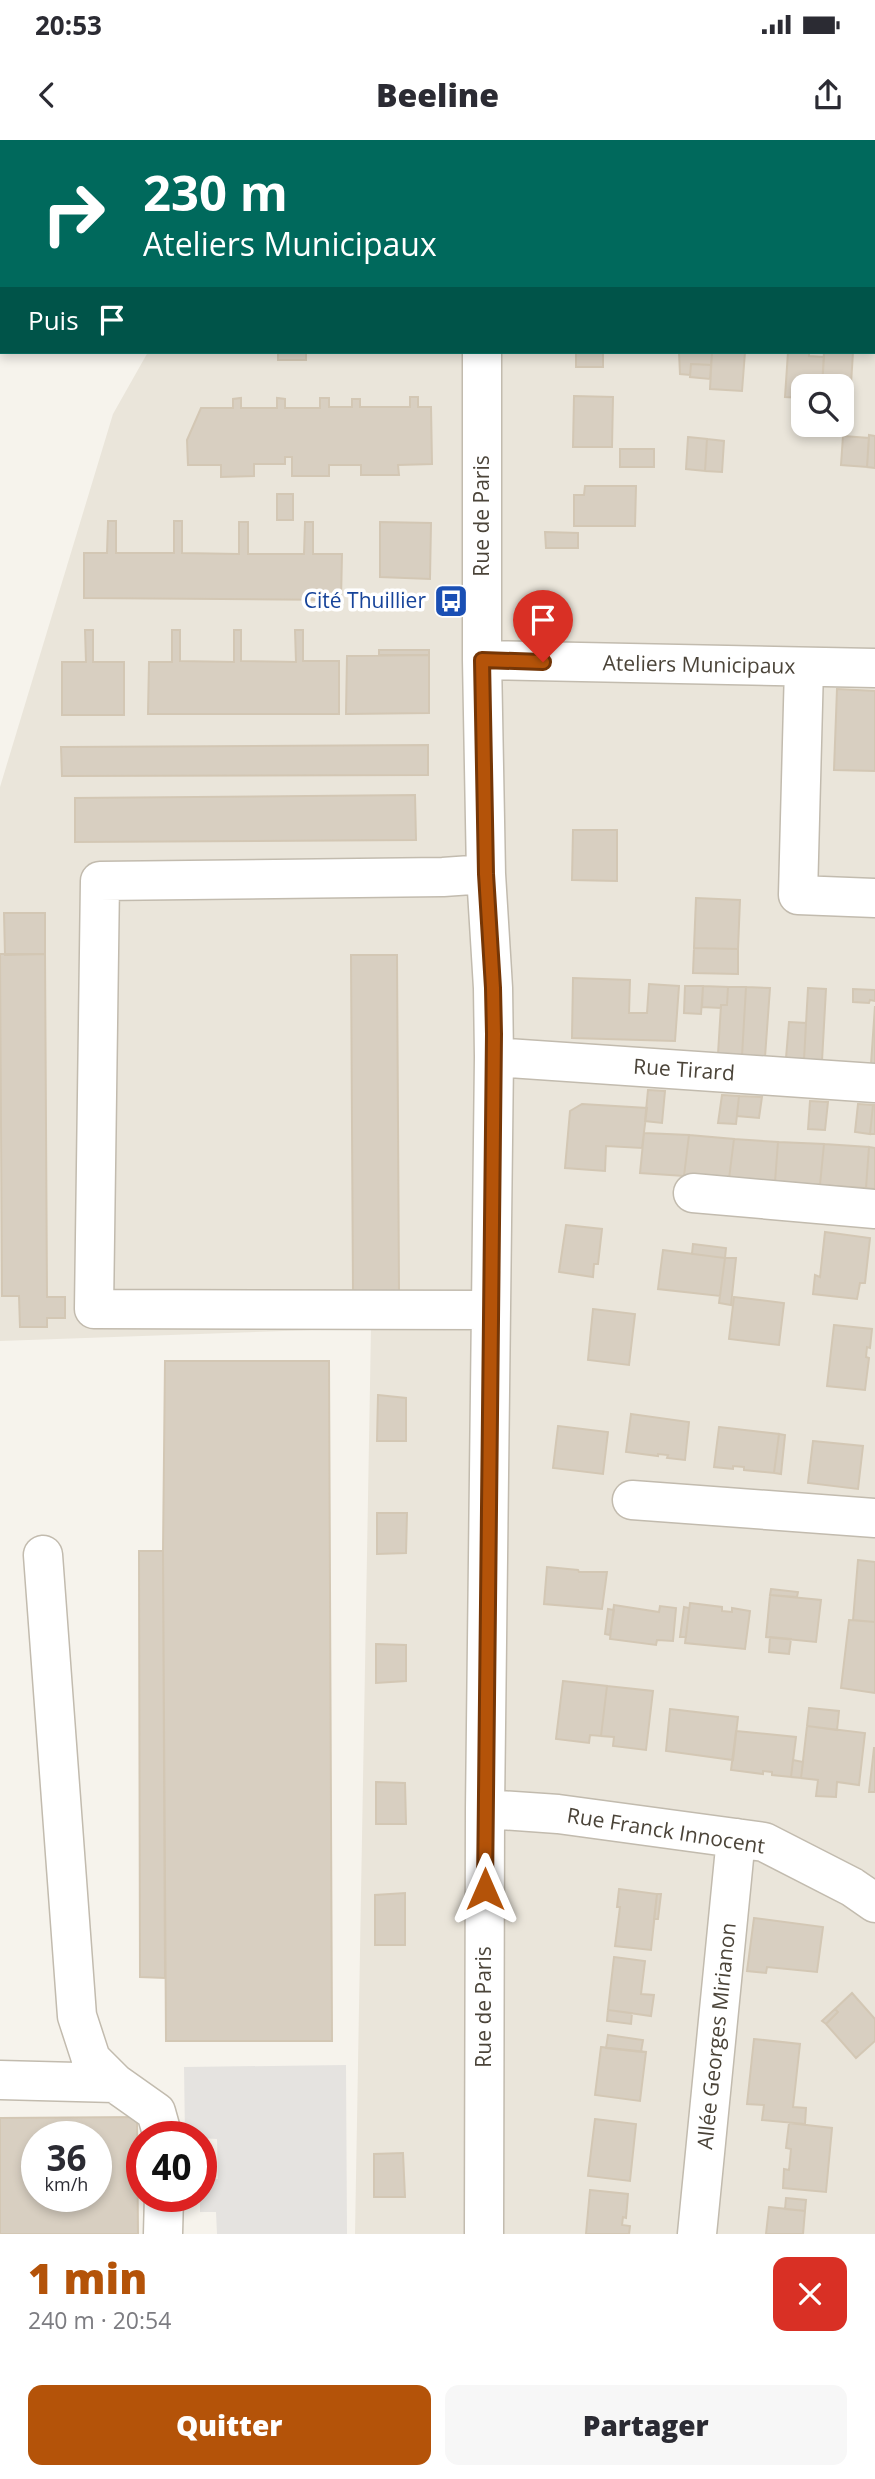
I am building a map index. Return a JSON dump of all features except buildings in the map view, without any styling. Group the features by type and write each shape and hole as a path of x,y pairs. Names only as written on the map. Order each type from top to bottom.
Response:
{"street":[{"name":"Rue de Paris","path":"482,354 482,660 486,874 494,1057 485,1809 484,2234"},
{"name":"Ateliers Municipaux","path":"482,660 875,668"},
{"path":"804,667 798,895 875,898"},
{"path":"486,874 443,877 100,881 94,1309 491,1310"},
{"name":"Rue Tirard","path":"494,1057 875,1083"},
{"path":"694,1193 875,1209"},
{"path":"632,1500 875,1518"},
{"path":"43,1555 77,2016 91,2059 115,2083 156,2112 159,2121"},
{"name":"Rue Franck Innocent","path":"485,1809 558,1814 764,1842 852,1886 875,1903"},
{"name":"Allée Georges Mirianon","path":"698,2234 736,1838"},
{"path":"0,2080 115,2083"},
{"path":"163,2234 164,2212"}],"shaded area":[{"path":"147,354 875,354 875,2234 355,2234 371,1328 0,1341 0,787 113,414"},
{"path":"346,2065 347,2234 217,2234 217,2121 185,2121 184,2067"}],"place":[{"name":"Cité Thuillier","path":"451,601"}],"route":[{"path":"485,1889 494,1034 486,874 482,660 543,662"}]}
